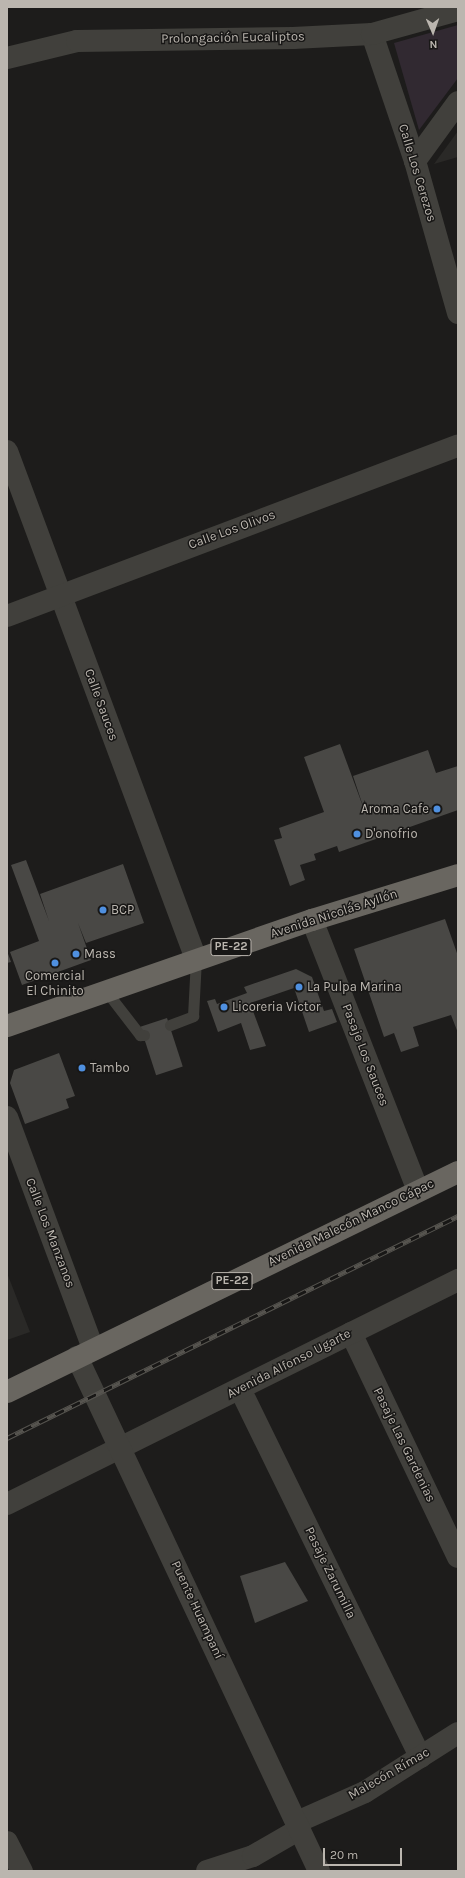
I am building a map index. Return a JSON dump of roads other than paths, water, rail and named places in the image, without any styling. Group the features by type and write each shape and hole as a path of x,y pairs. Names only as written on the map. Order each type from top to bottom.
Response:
{"highway":[{"name":"Avenida Nicolás Ayllón","path":"7,1026 196,959 312,920 458,875"},
{"name":"Avenida Malecón Manco Cápac","path":"7,1392 458,1172"}],"street":[{"name":"Prolongación Eucaliptos","path":"7,58 77,41 293,38 372,34 458,10"},
{"name":"Calle Los Cerezos","path":"372,34 415,161 458,313"},
{"path":"415,161 458,102"},
{"name":"Calle Los Olivos","path":"7,616 60,594 458,446"},
{"name":"Calle Sauces","path":"7,451 196,959"},
{"name":"Pasaje Los Sauces","path":"312,920 418,1191"},
{"name":"Calle Los Manzanos","path":"7,1117 85,1353"},
{"name":"Avenida Alfonso Ugarte","path":"7,1504 119,1447 240,1389 458,1280"},
{"name":"Pasaje Las Gardenias","path":"351,1333 458,1557"},
{"name":"Puente Huampaní","path":"85,1353 119,1447 318,1867"},
{"name":"Pasaje Zarumilla","path":"240,1389 420,1758"},
{"name":"Malecón Rímac","path":"207,1871 253,1856 298,1825 365,1792 458,1733"},
{"path":"7,1842 22,1871"}],"lane":[{"path":"170,1025 193,1016 196,959"},
{"path":"106,991 140,1035 144,1035"}],"railway":[{"path":"7,1438 458,1216"}],"place":[{"name":"Aroma Cafe","path":"437,809"},
{"name":"D'onofrio","path":"357,834"},
{"name":"BCP","path":"103,910"},
{"name":"Mass","path":"76,954"},
{"name":"Comercial El Chinito","path":"55,963"},
{"name":"La Pulpa Marina","path":"299,987"},
{"name":"Licoreria Victor","path":"224,1007"},
{"name":"Tambo","path":"82,1068"}]}
